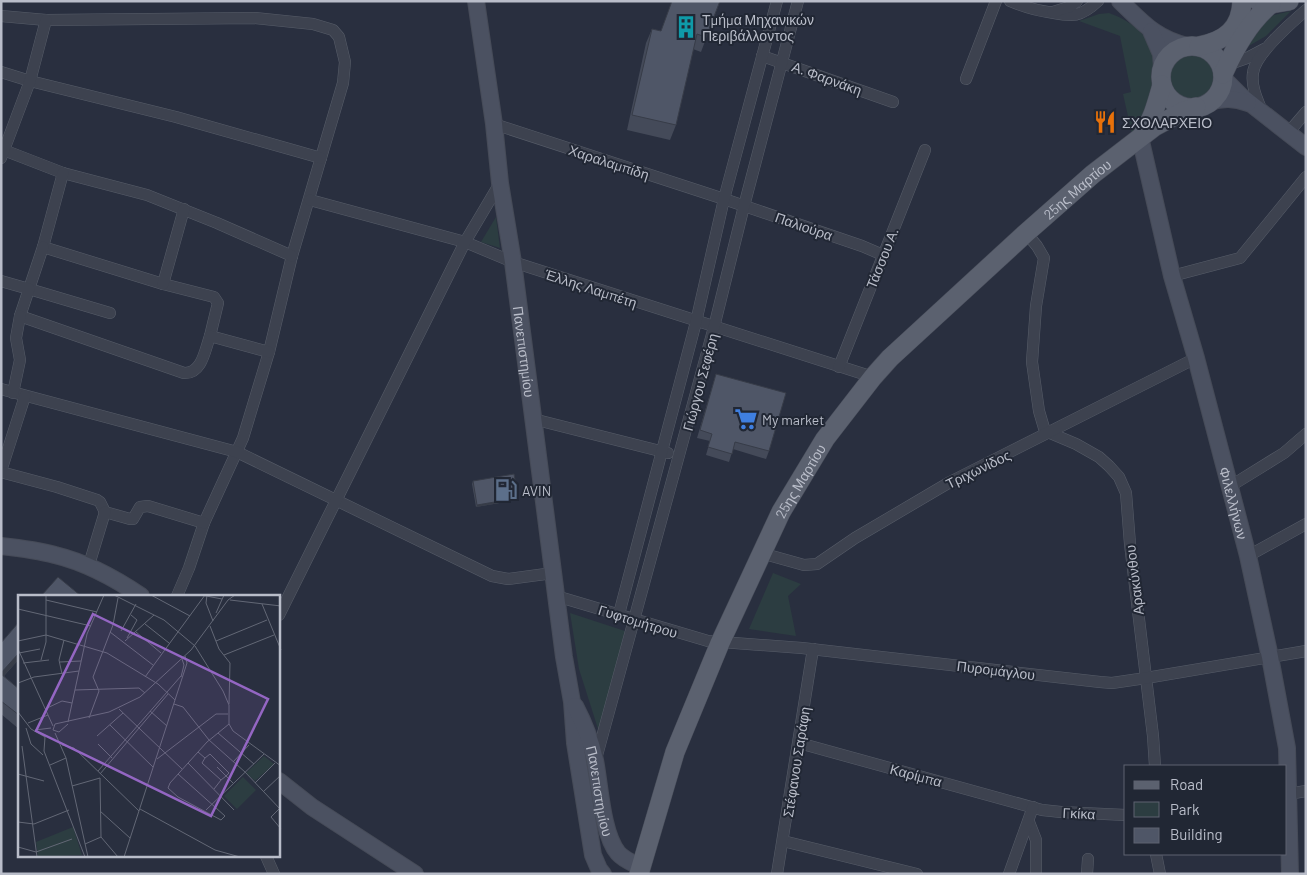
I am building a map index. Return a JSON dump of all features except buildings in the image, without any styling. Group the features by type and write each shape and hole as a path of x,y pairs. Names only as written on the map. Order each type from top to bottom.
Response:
{"main road":[{"path":"1242,1 1242,12 1233,30 1215,42 1179,48 1166,59 1162,76 1171,100 1187,107 1203,105 1219,92 1224,72 1253,22 1273,2"},
{"path":"1193,46 1213,53 1224,72"},
{"name":"25ης Μαρτίου","path":"1140,137 1149,125 1155,110 1162,76"},
{"name":"25ης Μαρτίου","path":"640,870 675,752 720,643 781,512 825,439 873,377 922,328 1077,187 1140,137 1169,118 1203,105"}],"street":[{"name":"Πανεπιστημίου","path":"476,1 494,124 500,183 513,262 564,657 572,702 575,743 593,855 603,874"},
{"name":"Γιώργου Σεφέρη","path":"619,614 696,322 724,199 777,1"},
{"name":"Γιώργου Σεφέρη","path":"595,761 680,456 798,1"},
{"path":"966,80 996,1"},
{"path":"1010,1 1029,9 1062,16 1077,15 1098,1"},
{"path":"1051,13 1069,7 1078,1"},
{"path":"1120,1 1151,31 1166,40 1193,46"},
{"path":"1257,109 1253,72 1255,64 1269,45 1306,10"},
{"path":"1,16 46,20 255,18 313,24 333,30 341,42 345,71 339,99 292,256 269,352 243,438 204,523 189,568 177,595"},
{"path":"46,20 30,81 2,152 63,173 147,195 292,256"},
{"path":"1151,31 1161,54 1162,76"},
{"path":"1269,45 1224,72 1257,109 1306,147"},
{"name":"Α. Φαρνάκη","path":"762,56 893,102"},
{"path":"1,72 176,117 321,158"},
{"path":"1203,105 1230,99 1257,109"},
{"path":"1288,133 1306,112"},
{"name":"Χαραλαμπίδη","path":"494,124 724,199"},
{"name":"Φιλελλήνων","path":"1140,137 1172,276 1196,358 1248,556 1270,657 1287,748 1290,874"},
{"name":"Τάσσου Α.","path":"839,367 925,150"},
{"path":"13,393 20,360 16,338 20,316 43,247 63,173"},
{"path":"1172,276 1240,258 1306,177"},
{"path":"280,613 465,242 500,183"},
{"name":"Παλιούρα","path":"724,199 862,246 883,255"},
{"name":"Έλλης Λαμπέτη","path":"310,200 465,242 513,262 873,377"},
{"path":"163,284 184,210"},
{"path":"1026,233 1044,258 1036,306 1032,362 1039,411 1044,428 1050,433"},
{"path":"20,316 184,373 193,373 199,367 210,336 218,306 216,298 163,284 43,247"},
{"path":"1,281 110,313"},
{"path":"210,336 269,352"},
{"name":"Τριχωνίδος","path":"761,553 804,565 817,564 906,506 950,482 1196,358"},
{"path":"1,389 237,452 492,576 508,579 553,573"},
{"path":"25,396 1,472 57,487 100,502 105,512 88,568"},
{"path":"533,419 680,456"},
{"name":"Αρακύνθου","path":"1050,433 1076,444 1099,457 1115,472 1124,488 1127,500 1130,544 1155,765"},
{"path":"1229,487 1284,453 1306,434"},
{"path":"105,512 131,519 140,507 148,506 204,523"},
{"path":"1248,556 1306,524"},
{"path":"1,546 56,555 116,581 139,595"},
{"name":"Γυφτομήτρου","path":"556,596 693,637 720,643"},
{"name":"Πυρομάγλου","path":"720,643 814,649 1112,683 1306,650"},
{"name":"Στέφανου Σαράφη","path":"777,874 814,649"},
{"name":"Πανεπιστημίου","path":"572,702 584,724 595,761 609,838 618,854 640,870"},
{"name":"Καρίμπα","path":"799,743 1033,807"},
{"path":"280,782 312,808 415,874"},
{"path":"1288,794 1306,791"},
{"path":"1009,874 1033,807"},
{"name":"Γκίκα","path":"1033,807 1061,812 1124,815"},
{"path":"1028,822 1036,840 1036,874"},
{"path":"783,840 917,874"},
{"path":"1156,855 1160,874"},
{"path":"267,858 274,874"},
{"path":"1087,874 1088,859"}],"green space":[{"path":"1291,11 1266,36 1247,47 1267,19 1274,15"},
{"path":"1109,13 1131,24 1144,36 1149,42 1154,58 1152,102 1143,121 1132,134 1123,94 1131,92 1120,36 1079,21 1099,14"},
{"path":"1196,53 1200,54 1210,63 1213,67 1213,85 1204,95 1196,99 1186,99 1178,95 1169,85 1168,71 1172,63 1182,54"},
{"path":"496,217 500,248 481,242"},
{"path":"773,573 801,584 788,596 796,636 749,629"},
{"path":"570,613 625,631 599,732 579,669"}],"place":[{"name":"Τμήμα Μηχανικών Περιβάλλοντος","path":"686,27"},
{"name":"ΣΧΟΛΑΡΧΕΙΟ","path":"1105,122"},
{"name":"My market","path":"746,419"},
{"name":"AVIN","path":"506,490"}]}
